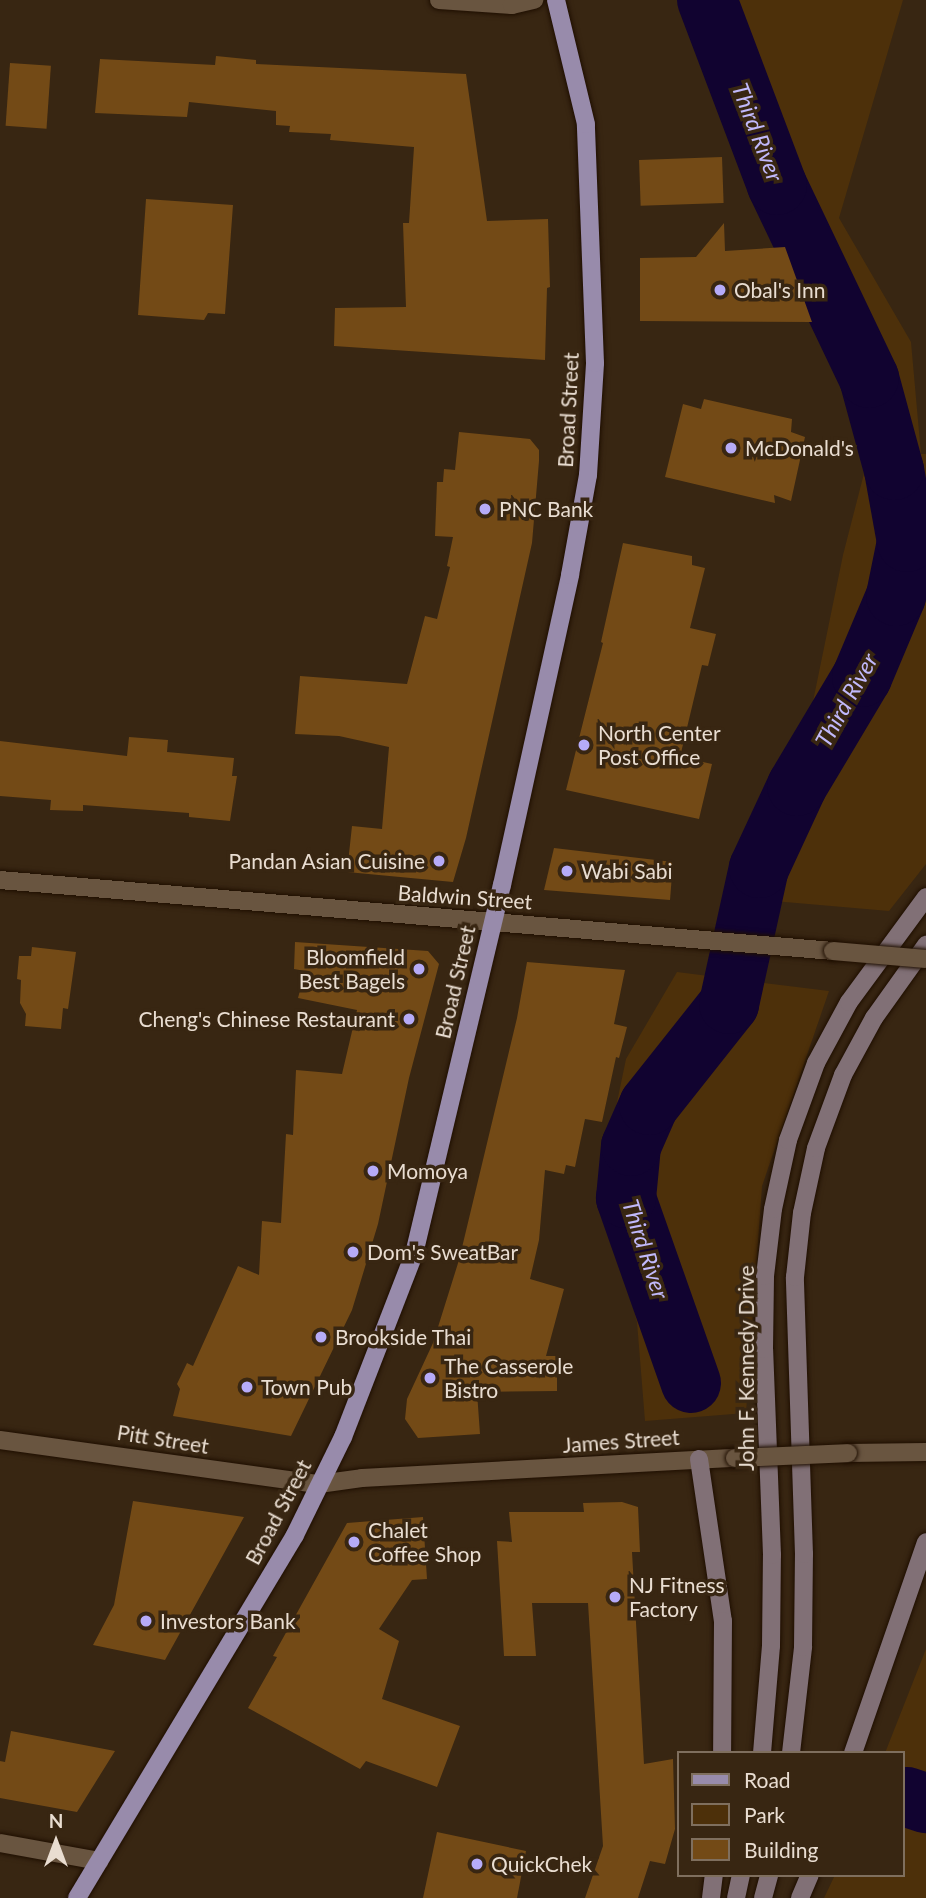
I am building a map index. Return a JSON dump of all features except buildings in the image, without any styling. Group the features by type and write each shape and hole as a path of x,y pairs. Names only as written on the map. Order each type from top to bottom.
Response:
{"main road":[{"name":"Broad Street","path":"77,1898 295,1535 343,1437 414,1254 493,923 567,589 588,475 595,363 586,124 556,0"},
{"name":"John F. Kennedy Drive","path":"762,1751 771,1646 772,1555 765,1300 773,1209 788,1140 816,1063 849,1002 926,897"},
{"path":"791,1751 803,1647 804,1554 794,1278 802,1213 816,1148 843,1075 874,1018 926,945"},
{"path":"699,1459 723,1620 722,1751"},
{"path":"854,1751 926,1542"},
{"path":"711,1898 714,1877"},
{"path":"736,1898 741,1877"},
{"path":"763,1898 768,1877"},
{"path":"800,1898 809,1877"}],"street":[{"path":"439,0 512,5 534,0"},
{"name":"Baldwin Street","path":"0,880 926,959"},
{"name":"Pitt Street","path":"0,1440 319,1484"},
{"name":"James Street","path":"319,1484 362,1478 699,1459 926,1452"},
{"path":"0,1843 99,1861"}],"green space":[{"path":"695,0 903,0 839,218 911,342 921,454 926,454 926,864 889,911 738,898 809,721 843,555 869,454 788,230"},
{"path":"677,972 829,991 762,1186 746,1413 645,1421 637,1322 600,1184 626,1059"},
{"path":"926,1649 926,1898 824,1898 834,1877 905,1877 905,1751 886,1751"}],"waterway":[{"name":"Third River","path":"691,1383 626,1198 631,1146 649,1105 729,1004 759,868 797,786 862,677 896,596 907,542 894,470 869,378 777,185 707,0"},
{"name":"Third River","path":"907,1797 926,1803"}],"place":[{"name":"Obal's Inn","path":"720,290"},
{"name":"McDonald's","path":"731,448"},
{"name":"PNC Bank","path":"485,509"},
{"name":"North Center Post Office","path":"584,745"},
{"name":"Pandan Asian Cuisine","path":"439,861"},
{"name":"Wabi Sabi","path":"567,871"},
{"name":"Bloomfield Best Bagels","path":"419,969"},
{"name":"Cheng's Chinese Restaurant","path":"409,1019"},
{"name":"Momoya","path":"373,1171"},
{"name":"Dom's SweatBar","path":"353,1252"},
{"name":"Brookside Thai","path":"321,1337"},
{"name":"The Casserole Bistro","path":"430,1378"},
{"name":"Town Pub","path":"247,1387"},
{"name":"Chalet Coffee Shop","path":"354,1542"},
{"name":"NJ Fitness Factory","path":"615,1597"},
{"name":"Investors Bank","path":"146,1621"},
{"name":"QuickChek","path":"477,1864"}]}
